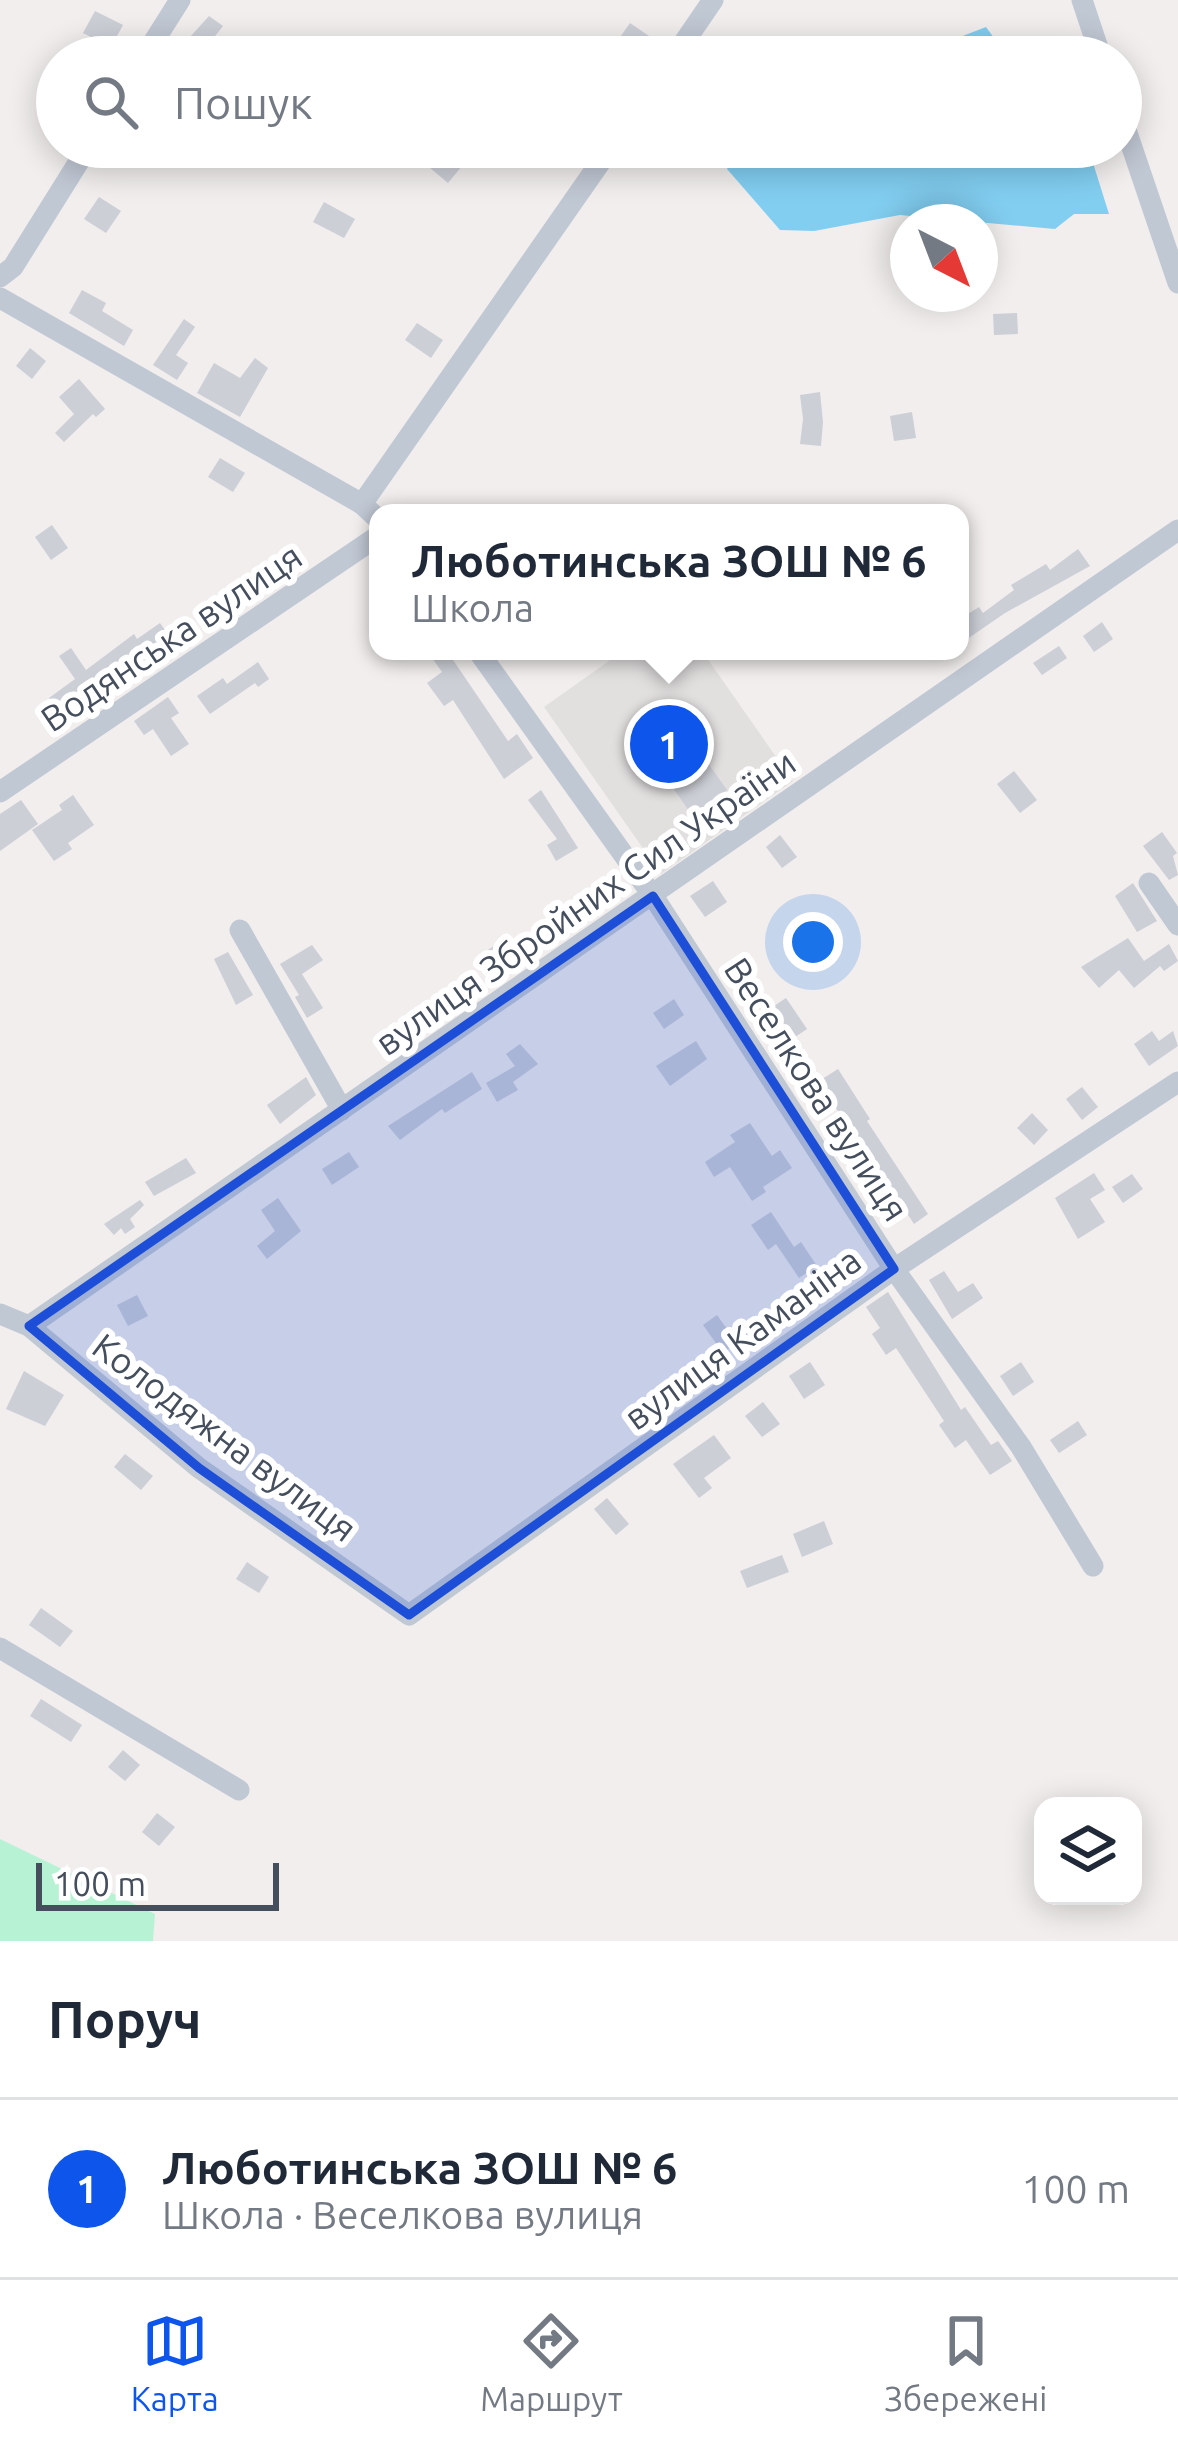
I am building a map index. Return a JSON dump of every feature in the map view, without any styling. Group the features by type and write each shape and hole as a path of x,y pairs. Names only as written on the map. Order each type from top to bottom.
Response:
{"street":[{"path":"157,36 180,0"},
{"path":"688,36 713,0"},
{"path":"1082,0 1094,36"},
{"path":"0,277 13,267 75,168"},
{"path":"375,504 597,168"},
{"path":"1139,168 1178,283"},
{"path":"0,298 369,511"},
{"name":"вулиця Збройних Сил України","path":"29,1326 1178,530"},
{"name":"Водянська вулиця","path":"0,792 369,542"},
{"name":"Веселкова вулиця","path":"484,660 652,896 894,1269 1022,1447 1093,1567"},
{"path":"1149,883 1178,925"},
{"path":"240,930 342,1110"},
{"name":"вулиця Каманіна","path":"409,1615 894,1269 1178,1082"},
{"name":"Колодяжна вулиця","path":"0,1314 29,1326 199,1468 409,1615"},
{"path":"0,1648 239,1790"}],"highlighted area":[{"path":"653,896 894,1269 409,1615 199,1468 29,1326"}],"shaded area":[{"path":"610,660 708,660 793,781 661,874 544,707"}],"green space":[{"path":"0,1839 155,1914 153,1941 0,1941"}],"water":[{"path":"986,27 993,36 963,36"},
{"path":"727,168 1095,168 1109,214 1074,214 1055,229 998,224 998,204 890,204 890,217 814,231 780,230"}],"building":[{"path":"95,11 123,25 117,36 83,33"},
{"path":"209,16 223,26 215,36 191,36"},
{"path":"630,23 649,36 621,36"},
{"path":"430,168 460,168 448,183"},
{"path":"99,197 121,211 106,233 84,219"},
{"path":"324,202 355,219 344,238 313,222"},
{"path":"82,290 106,303 102,311 133,330 124,346 69,313"},
{"path":"1017,313 1018,334 994,335 993,314"},
{"path":"184,319 195,327 176,355 188,363 177,380 153,365"},
{"path":"417,323 443,340 431,358 405,340"},
{"path":"30,348 46,361 32,379 16,366"},
{"path":"255,358 268,368 240,417 197,393 214,363 240,378"},
{"path":"79,379 105,409 96,417 93,414 64,442 55,433 74,414 59,397"},
{"path":"820,392 821,446 800,444 800,395"},
{"path":"912,412 916,438 894,441 890,416"},
{"path":"220,458 245,473 233,492 208,477"},
{"path":"52,525 68,548 51,560 35,537"},
{"path":"1078,549 1090,566 969,638 969,613 979,607 983,613 1014,590 1011,585 1046,564 1050,570"},
{"path":"1102,622 1113,639 1094,652 1083,636"},
{"path":"160,623 170,637 130,659 60,713 49,698 75,679 59,656 71,648 86,670 134,634 137,639"},
{"path":"1059,646 1067,658 1042,675 1033,663"},
{"path":"433,660 453,660 508,741 517,734 533,758 504,779 453,700 444,706 427,683 442,672"},
{"path":"258,662 269,679 258,687 255,683 210,714 197,696 223,678 227,684"},
{"path":"168,697 179,713 171,718 189,744 171,756 153,729 144,735 134,721"},
{"path":"686,732 727,790 692,815 673,788 678,784 656,754"},
{"path":"1014,771 1037,800 1020,813 997,784"},
{"path":"541,790 578,848 556,861 547,845 557,839 528,800"},
{"path":"73,795 94,825 68,843 72,849 54,861 32,830 62,810 59,805"},
{"path":"21,800 38,824 0,851 0,814"},
{"path":"1162,832 1177,853 1173,856 1178,875 1169,880 1143,846"},
{"path":"780,835 797,857 782,868 766,847"},
{"path":"713,881 727,902 705,917 690,896"},
{"path":"1133,883 1157,921 1137,932 1115,896"},
{"path":"508,937 519,955 492,973 480,955"},
{"path":"1128,938 1144,961 1169,944 1178,961 1164,971 1160,966 1134,988 1119,970 1099,988 1081,967"},
{"path":"312,945 323,960 302,974 323,1008 307,1018 280,964"},
{"path":"228,952 253,995 236,1005 214,959"},
{"path":"786,998 807,1029 786,1043 765,1012"},
{"path":"674,999 684,1015 664,1029 653,1013"},
{"path":"1152,1031 1159,1041 1173,1031 1178,1046 1149,1066 1134,1044"},
{"path":"696,1041 707,1059 670,1086 656,1066"},
{"path":"520,1044 538,1064 513,1082 518,1090 497,1102 486,1083 515,1066 506,1054"},
{"path":"838,1069 928,1214 914,1224 816,1083"},
{"path":"472,1072 482,1089 445,1113 442,1109 400,1140 388,1126"},
{"path":"306,1077 316,1095 280,1124 267,1105"},
{"path":"1082,1087 1098,1107 1082,1120 1066,1099"},
{"path":"1032,1113 1048,1130 1034,1145 1017,1128"},
{"path":"750,1123 772,1156 780,1150 792,1168 763,1187 766,1192 752,1201 730,1167 714,1177 705,1162 735,1142 730,1135"},
{"path":"349,1152 359,1167 332,1185 322,1169"},
{"path":"186,1158 196,1173 154,1196 145,1182"},
{"path":"1094,1173 1105,1190 1090,1199 1105,1222 1078,1239 1055,1198"},
{"path":"1132,1174 1143,1189 1123,1203 1112,1187"},
{"path":"278,1198 301,1231 267,1259 257,1246 275,1231 261,1210"},
{"path":"140,1200 144,1205 130,1219 135,1227 125,1234 121,1228 114,1235 104,1224"},
{"path":"771,1212 794,1247 801,1242 817,1266 799,1278 776,1244 768,1250 751,1225"},
{"path":"944,1271 958,1292 973,1283 983,1298 952,1319 929,1280"},
{"path":"888,1292 961,1410 965,1407 991,1445 998,1441 1012,1461 990,1475 966,1440 955,1448 939,1425 944,1421 896,1348 886,1355 872,1334 880,1328 866,1307"},
{"path":"137,1295 148,1316 128,1326 117,1305"},
{"path":"717,1315 737,1343 723,1353 703,1325"},
{"path":"810,1362 825,1385 804,1399 789,1376"},
{"path":"1021,1362 1034,1382 1013,1396 1000,1376"},
{"path":"24,1371 64,1395 45,1426 6,1409"},
{"path":"763,1402 780,1424 762,1437 745,1416"},
{"path":"1078,1421 1087,1435 1059,1453 1050,1440"},
{"path":"714,1435 731,1458 704,1478 712,1488 699,1498 673,1464"},
{"path":"125,1454 153,1476 141,1490 114,1467"},
{"path":"287,1473 316,1511 301,1521 272,1484"},
{"path":"607,1498 629,1524 616,1535 594,1509"},
{"path":"824,1521 833,1544 802,1557 793,1534"},
{"path":"782,1555 789,1572 747,1588 740,1571"},
{"path":"247,1562 269,1577 259,1593 236,1579"},
{"path":"41,1608 73,1631 60,1647 29,1625"},
{"path":"41,1699 82,1725 71,1742 30,1716"},
{"path":"123,1750 140,1765 125,1781 108,1767"},
{"path":"157,1813 175,1827 159,1846 142,1832"}],"place":[{"name":"Люботинська ЗОШ № 6","path":"669,744"}]}
